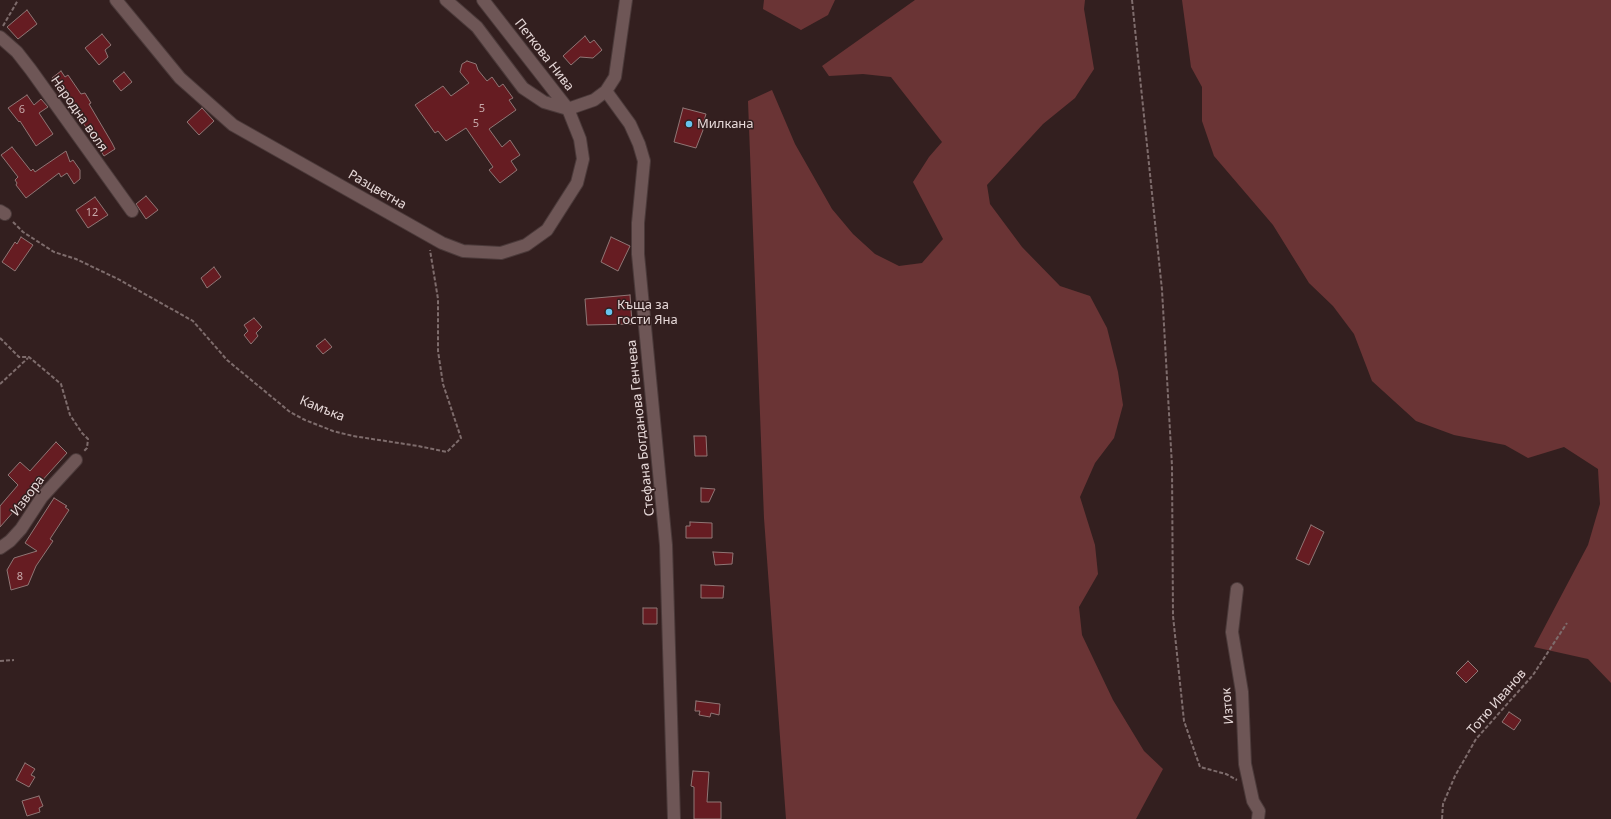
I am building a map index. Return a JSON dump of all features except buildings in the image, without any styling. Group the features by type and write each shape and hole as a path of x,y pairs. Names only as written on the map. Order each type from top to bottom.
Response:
{"street":[{"name":"Разцветна","path":"116,0 180,78 233,125 428,235 463,251 501,253 526,246 547,230 578,183 583,159 580,139 568,108"},
{"path":"446,0 477,27 523,88 544,102 568,108 594,100 606,91 615,76 626,0"},
{"name":"Петкова Нива","path":"483,0 568,108"},
{"name":"Народна воля","path":"0,37 17,52 31,70 132,211"},
{"name":"Стефана Богданова Генчева","path":"606,91 630,124 639,144 644,161 638,223 638,254 666,545 674,819"},
{"name":"Извора","path":"0,548 10,541 21,529 42,497 76,460"},
{"name":"Изток","path":"1237,589 1232,632 1242,692 1245,764 1252,801 1259,811 1258,819"}],"path":[{"path":"0,30 18,0"},
{"path":"1132,0 1162,290 1172,466 1173,616 1184,721 1200,767 1226,774 1238,780"},
{"name":"Камъка","path":"3,213 23,232 54,252 76,259 118,279 193,321 227,360 290,412 333,431 447,452 461,438 443,384 438,351 438,299 433,277 428,235"},
{"path":"0,338 19,357 29,357 61,384 70,415 88,439 87,448 76,460"},
{"path":"0,384 29,357"},
{"name":"Тотю Иванов","path":"1442,819 1443,804 1455,776 1476,739 1533,675 1567,623"},
{"path":"0,661 14,660"}],"shaded area":[{"path":"764,0 835,0 828,15 801,30 763,9"},
{"path":"915,0 1085,0 1084,9 1094,69 1075,98 1043,124 987,185 990,204 1022,247 1060,286 1090,296 1107,328 1118,372 1123,405 1114,438 1095,463 1080,497 1095,545 1098,574 1079,607 1082,635 1113,700 1144,751 1163,769 1136,819 786,819 764,518 748,101 772,90 795,144 832,209 853,234 875,254 899,266 922,263 943,239 913,182 929,157 942,142 891,77 863,74 829,76 822,66"},
{"path":"1182,0 1611,0 1611,683 1588,659 1534,647 1588,545 1600,504 1598,469 1564,447 1528,458 1505,445 1454,435 1416,421 1372,381 1354,334 1333,306 1309,283 1273,225 1214,156 1202,121 1202,87 1191,67"}],"place":[{"name":"Милкана","path":"689,124"},
{"name":"Къща за гости Яна","path":"609,312"}]}
